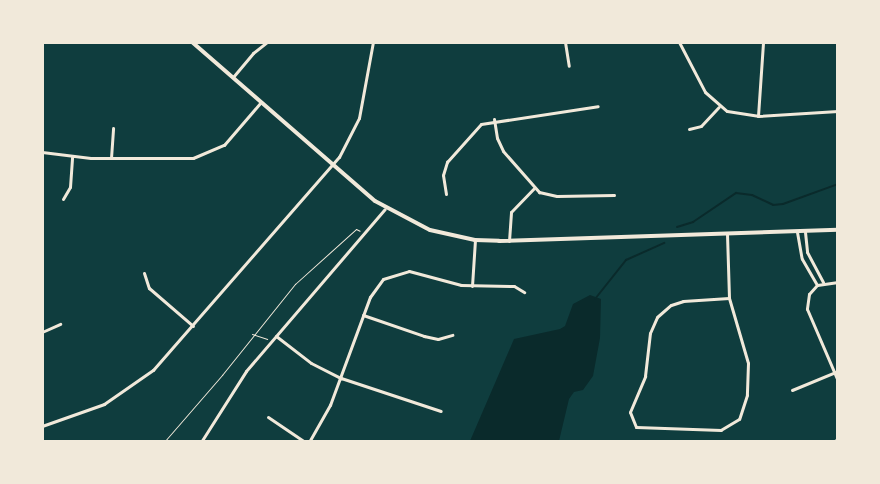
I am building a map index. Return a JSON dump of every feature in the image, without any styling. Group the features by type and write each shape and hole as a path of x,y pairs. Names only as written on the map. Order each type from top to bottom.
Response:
{"street":[{"path":"192,42 385,209 430,230 475,240 508,241 838,230"},
{"path":"233,77 253,52 267,42"},
{"path":"42,426 90,410 126,391 153,370 333,164 358,124 372,42"},
{"path":"565,42 569,66"},
{"path":"679,42 700,84 719,107 734,114 758,116 838,111"},
{"path":"758,116 763,42"},
{"path":"42,152 72,157 111,158 184,159 201,156 224,145 261,102"},
{"path":"446,194 443,175 447,162 475,128 494,120 598,106"},
{"path":"689,129 701,126 719,107"},
{"path":"494,120 497,138 503,151 534,188 550,196 614,195"},
{"path":"111,158 113,128"},
{"path":"63,199 70,188 72,157"},
{"path":"508,241 511,212 534,188"},
{"path":"201,442 233,389 385,209"},
{"path":"796,232 802,259 817,285"},
{"path":"805,232 807,252 822,282"},
{"path":"727,234 729,298 748,363 747,395 739,419 721,430 636,426 630,412 645,376 650,333 657,317 671,305 683,301 729,298"},
{"path":"472,286 475,240"},
{"path":"144,273 149,288 193,326"},
{"path":"268,417 307,442 342,378 363,315 378,284 396,273 420,273 472,286 514,286 524,292"},
{"path":"838,282 822,282 817,285 810,294 806,309 833,374 838,381"},
{"path":"363,315 424,336 438,339 452,335"},
{"path":"42,332 60,324"},
{"path":"276,336 311,363 342,378 441,411"},
{"path":"792,390 838,371"},
{"path":"833,442 838,439"}],"path":[{"path":"164,442 222,375 252,334 295,284 356,229 365,233"},
{"path":"252,334 272,341"}],"water":[{"path":"590,295 601,299 600,338 593,376 583,390 574,392 569,399 559,441 470,441 514,339 560,329 565,326 573,304"}],"waterway":[{"path":"677,227 693,222 736,193 752,195 773,205 783,204 838,184"},
{"path":"595,299 626,260 664,243"}]}
